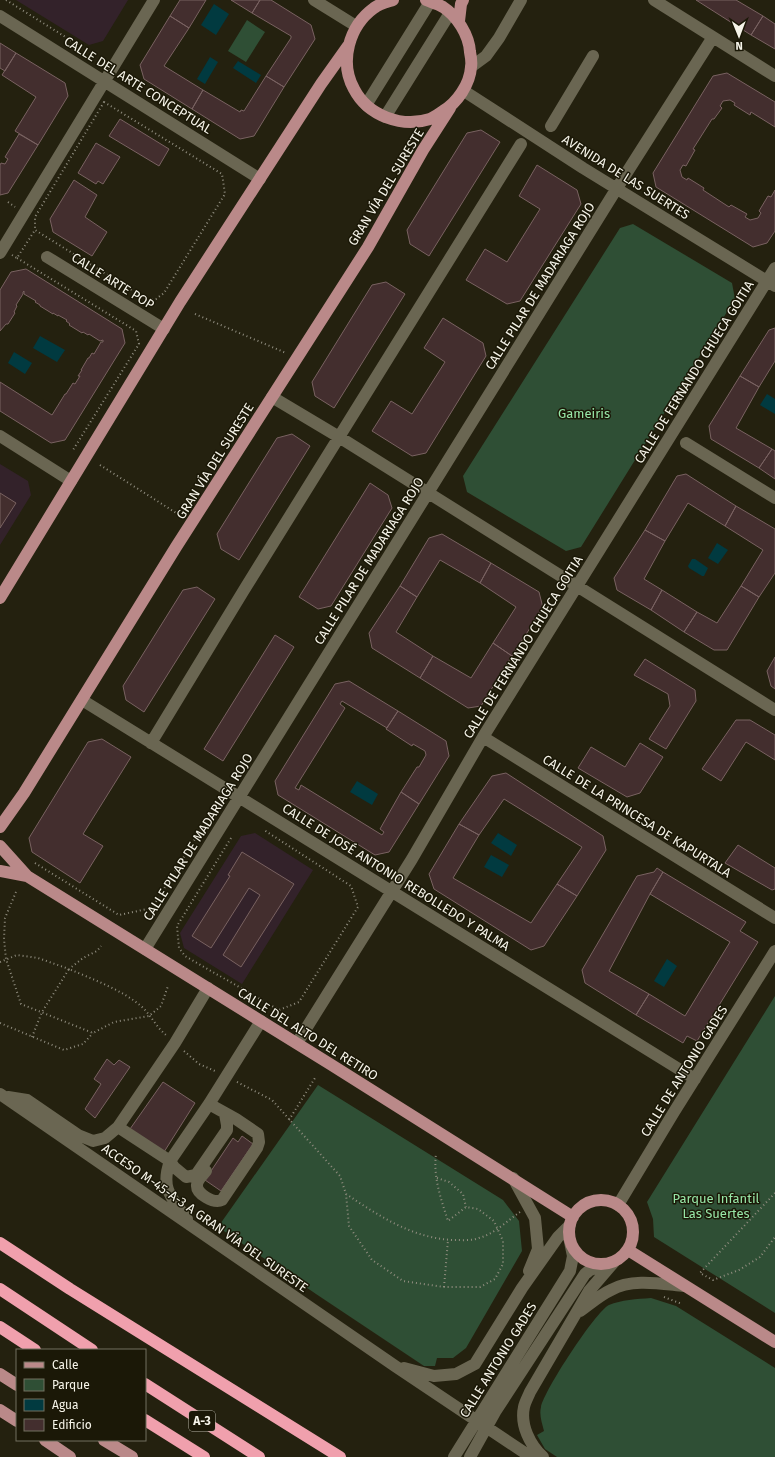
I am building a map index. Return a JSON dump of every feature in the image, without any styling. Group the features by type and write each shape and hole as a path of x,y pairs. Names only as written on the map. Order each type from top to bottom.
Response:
{"highway":[{"path":"0,1243 70,1289 340,1457"},
{"path":"0,1289 90,1349"},
{"path":"0,1327 33,1349"},
{"name":"A-3","path":"146,1385 259,1457"},
{"name":"A-3","path":"146,1421 204,1457"}],"main road":[{"path":"0,598 164,329 321,84 348,46 356,26 374,8 393,0"},
{"path":"454,17 463,0"},
{"path":"348,46 347,68 354,89 366,105 385,118 408,122 430,119 450,108 464,91 472,68 470,43 454,17 443,7 428,1"},
{"name":"GRAN VÍA DEL SURESTE","path":"0,827 24,793 176,547 368,247 450,108"},
{"name":"CALLE DEL ALTO DEL RETIRO","path":"0,846 27,876 513,1178 571,1221"},
{"name":"CALLE DEL ALTO DEL RETIRO","path":"0,872 27,876"},
{"path":"598,1200 609,1201 618,1205 626,1212 631,1220 634,1231 628,1250 622,1257 611,1263 597,1264 587,1261 578,1255 572,1247 569,1237 571,1221 579,1208 598,1200"},
{"path":"628,1250 775,1342"},
{"path":"0,1374 16,1384"},
{"path":"0,1410 16,1420"},
{"path":"46,1441 70,1457"},
{"path":"106,1441 132,1457"}],"street":[{"path":"1,251 154,0"},
{"path":"314,0 356,26"},
{"path":"366,16 372,0"},
{"path":"472,68 486,56 499,38 521,0"},
{"path":"654,0 775,76"},
{"path":"366,105 428,1"},
{"name":"CALLE DEL ARTE CONCEPTUAL","path":"0,16 260,179"},
{"path":"385,118 454,17"},
{"name":"CALLE PILAR DE MADARIAGA ROJO","path":"145,949 617,188 713,37"},
{"path":"551,126 593,56"},
{"name":"AVENIDA DE LAS SUERTES","path":"464,91 583,168 771,283"},
{"path":"151,743 521,144"},
{"name":"CALLE ARTE POP","path":"47,257 164,329"},
{"name":"CALLE DE FERNANDO CHUECA GOITIA","path":"297,1043 577,587 771,283 775,268"},
{"path":"272,397 339,437 775,710"},
{"path":"0,436 71,481"},
{"path":"686,443 775,498"},
{"name":"CALLE DE JOSÉ ANTONIO REBOLLEDO Y PALMA","path":"82,700 695,1079"},
{"name":"CALLE DE LA PRINCESA DE KAPURTALA","path":"484,737 775,918"},
{"name":"CALLE DE ANTONIO GADES","path":"618,1205 775,951"},
{"path":"2,1095 27,1100 78,1134 92,1141 105,1138 118,1127 175,1043 208,988"},
{"path":"193,1226 169,1193 165,1182 166,1173 170,1161 209,1104 261,1021"},
{"name":"ACCESO M-45-A-3 A GRAN VÍA DEL SURESTE","path":"2,1095 395,1366 531,1457"},
{"path":"209,1104 236,1119 258,1134 259,1142 257,1148 222,1200 218,1202 212,1201 197,1188 197,1183 211,1163 212,1153"},
{"path":"118,1127 170,1161 174,1167 186,1177 196,1175 227,1130 227,1120 225,1114"},
{"path":"513,1178 535,1218 538,1249 522,1288"},
{"path":"395,1366 434,1376 456,1374 475,1364 522,1288 571,1221"},
{"name":"CALLE ANTONIO GADES","path":"454,1457 572,1266 573,1256 569,1237"},
{"path":"543,1457 535,1450 526,1433 524,1406 530,1392 589,1291 611,1263"},
{"name":"CALLE ANTONIO GADES","path":"470,1457 495,1412 585,1274 590,1270 611,1263"},
{"path":"577,1312 611,1289 624,1285 640,1283 684,1286"}],"path":[{"path":"6,0 80,46"},
{"path":"17,258 35,230 35,218 104,102 222,174 225,194 164,293 156,299 148,300 35,230"},
{"path":"1,251 17,258 136,331 139,344 73,450"},
{"path":"195,314 286,353"},
{"path":"100,465 181,516"},
{"path":"35,863 119,915 152,908 204,822"},
{"path":"231,838 177,926 179,948 185,956 279,1010 299,1002 358,906 351,886 264,830"},
{"path":"16,892 5,918 4,939 6,959 21,1004 93,1033"},
{"path":"32,1037 42,1012 69,969 83,958 97,951 101,946"},
{"path":"0,962 17,955 38,958 69,969 128,997 142,1007 160,1030 200,1064 272,1100 340,1176 346,1194 349,1226 372,1260 403,1281 444,1287 480,1287 495,1279 504,1264 503,1241 494,1221 478,1209 466,1207 448,1221 439,1192 434,1166 436,1154"},
{"path":"0,1023 64,1050 83,1044 93,1033 114,1022 150,1016 161,1006 168,986"},
{"path":"289,1120 314,1078"},
{"path":"436,1177 449,1182 463,1194 466,1207"},
{"path":"775,1193 700,1273 713,1280 740,1270 760,1257 775,1237"},
{"path":"346,1194 373,1212 406,1229 431,1238 448,1240 479,1238 497,1229 520,1211"},
{"path":"444,1287 448,1240"},
{"path":"660,1296 682,1304"}],"shaded area":[{"path":"16,0 128,0 103,41 89,45"},
{"path":"0,464 28,481 31,495 0,545"},
{"path":"255,833 313,870 242,984 184,948 180,933 241,836"}],"green space":[{"path":"247,20 265,32 246,62 228,51"},
{"name":"Gameiris","path":"633,224 732,283 735,299 581,547 566,551 467,492 463,476 620,228"},
{"name":"Parque Infantil Las Suertes","path":"775,996 775,1313 654,1237 653,1219 647,1202"},
{"path":"318,1085 503,1200 519,1221 522,1251 466,1348 453,1358 437,1358 435,1366 424,1366 218,1227"},
{"path":"651,1298 676,1306 775,1368 775,1457 557,1457 545,1449 537,1435 544,1431 540,1410 551,1385 582,1336 602,1311 609,1305 635,1299"}],"water":[{"path":"214,4 229,14 216,35 201,25"},
{"path":"210,57 218,62 205,84 197,79"},
{"path":"238,61 261,75 256,83 233,68"},
{"path":"40,336 65,350 57,362 33,348"},
{"path":"14,352 32,363 25,374 8,363"},
{"path":"767,394 775,399 775,414 760,405"},
{"path":"717,543 728,550 718,564 708,558"},
{"path":"692,559 695,559 708,568 704,576 689,568 688,566"},
{"path":"357,781 378,794 372,805 350,792"},
{"path":"498,833 517,845 511,856 491,843"},
{"path":"491,855 509,865 502,877 484,867"},
{"path":"667,959 677,966 664,987 654,981"}],"building":[{"path":"180,0 206,0 189,28 170,16"},
{"path":"231,0 260,0 252,13"},
{"path":"260,0 271,0 311,25 315,39 284,87 266,76 291,36 252,13"},
{"path":"696,0 736,0 763,16 751,35"},
{"path":"170,16 189,28 164,66 203,90 192,109 144,79 140,65"},
{"path":"763,16 775,24 775,49 751,35"},
{"path":"0,43 16,53 5,71 0,68"},
{"path":"16,53 65,83 68,96 38,145 15,131 36,97 2,75"},
{"path":"727,73 775,102 775,127 751,112 750,115 734,105 735,103 730,100 723,101 720,106 722,108 714,119 712,119 693,149 695,150 686,166 683,165 680,170 682,177 687,180 688,178 704,188 703,190 729,207 731,205 747,214 745,217 750,220 758,218 761,213 759,211 768,196 771,197 775,190 775,231 767,243 753,247 656,187 653,173 713,76"},
{"path":"266,76 284,87 254,136 240,139 192,109 203,90 240,112 241,110 244,111"},
{"path":"120,119 169,149 159,166 109,136"},
{"path":"481,130 500,142 429,256 410,244 407,230 467,133"},
{"path":"19,134 38,145 8,193 0,195 0,165 1,163 5,164 8,159 5,157"},
{"path":"96,143 120,157 103,184 98,181 96,184 78,173"},
{"path":"537,165 577,190 581,204 520,301 507,304 466,280 485,249 507,262 540,209 519,196"},
{"path":"74,180 97,195 85,217 107,232 92,256 53,232 50,219"},
{"path":"26,269 122,329 125,343 65,440 51,443 0,411 0,382 52,415 73,383 75,384 88,358 92,353 94,354 103,340 100,341 69,325 70,324 66,321 67,320 40,306 35,302 36,301 24,294 24,291 16,305 15,313 8,324 6,324 0,331 0,290 11,272"},
{"path":"386,282 405,294 334,408 315,396 312,382 372,285"},
{"path":"443,318 483,343 486,356 426,453 412,456 372,431 391,401 412,414 445,362 424,348"},
{"path":"775,328 775,361 759,387 740,376 769,330"},
{"path":"740,376 759,387 736,428 772,449 759,468 711,439 709,426"},
{"path":"292,434 310,446 239,560 221,549 217,534 277,438"},
{"path":"772,449 775,451 775,479 759,468"},
{"path":"686,474 736,506 725,526 688,503 665,541 645,530 677,476"},
{"path":"370,483 388,495 392,508 331,606 318,609 299,597"},
{"path":"0,493 16,503 0,528"},
{"path":"736,506 775,529 775,573 759,597 741,586 763,550 725,526"},
{"path":"645,530 665,541 644,579 662,590 651,610 617,590 614,578"},
{"path":"442,534 491,563 480,583 440,560 417,597 400,586 429,538"},
{"path":"491,563 539,592 543,608 512,656 493,643 516,607 480,583"},
{"path":"400,586 417,597 396,632 433,656 420,678 372,648 369,633"},
{"path":"741,586 759,597 727,650 714,650 684,632 697,612 717,623"},
{"path":"197,587 215,599 144,712 126,700 123,686 183,590"},
{"path":"662,590 697,612 684,632 651,610"},
{"path":"275,635 294,647 223,761 204,749"},
{"path":"493,643 512,656 481,706 468,708 420,678 433,656 471,678"},
{"path":"775,657 775,689 771,686 767,671"},
{"path":"645,659 695,690 696,701 666,749 649,739 670,706 668,694 634,675"},
{"path":"349,681 398,711 387,728 342,701 340,704 345,708 295,788 299,790 301,785 382,835 384,832 380,829 401,792 419,804 389,852 375,855 278,795 275,781 335,684"},
{"path":"398,711 446,741 449,756 419,804 401,792 426,755 425,751 413,744 412,746 386,729"},
{"path":"736,720 750,720 775,735 775,760 746,742 721,781 702,769"},
{"path":"102,739 131,757 83,834 103,846 80,883 32,852 29,838 88,742"},
{"path":"640,743 663,757 640,793 627,797 578,768 591,747 625,767"},
{"path":"506,773 603,836 606,850 577,896 557,884 582,847 504,799 479,835 459,824 492,776"},
{"path":"459,824 479,835 453,878 531,923 557,884 577,896 544,946 531,950 434,889 429,874"},
{"path":"738,845 775,868 775,889 772,890 725,863"},
{"path":"242,852 294,884 241,967 223,955 260,895 249,888 211,948 192,936 230,876 228,875"},
{"path":"657,868 663,872 609,971 649,994 636,1015 585,983 582,970 637,876 654,872"},
{"path":"663,872 746,922 740,931 758,942 697,1041 687,1036 683,1043 636,1015 649,994 685,1016 730,942 650,894"},
{"path":"107,1059 114,1065 119,1060 130,1067 95,1118 85,1109 101,1084 94,1079"},
{"path":"163,1082 195,1103 164,1152 130,1129"},
{"path":"242,1136 253,1144 221,1191 205,1180 233,1138 238,1142"}]}
